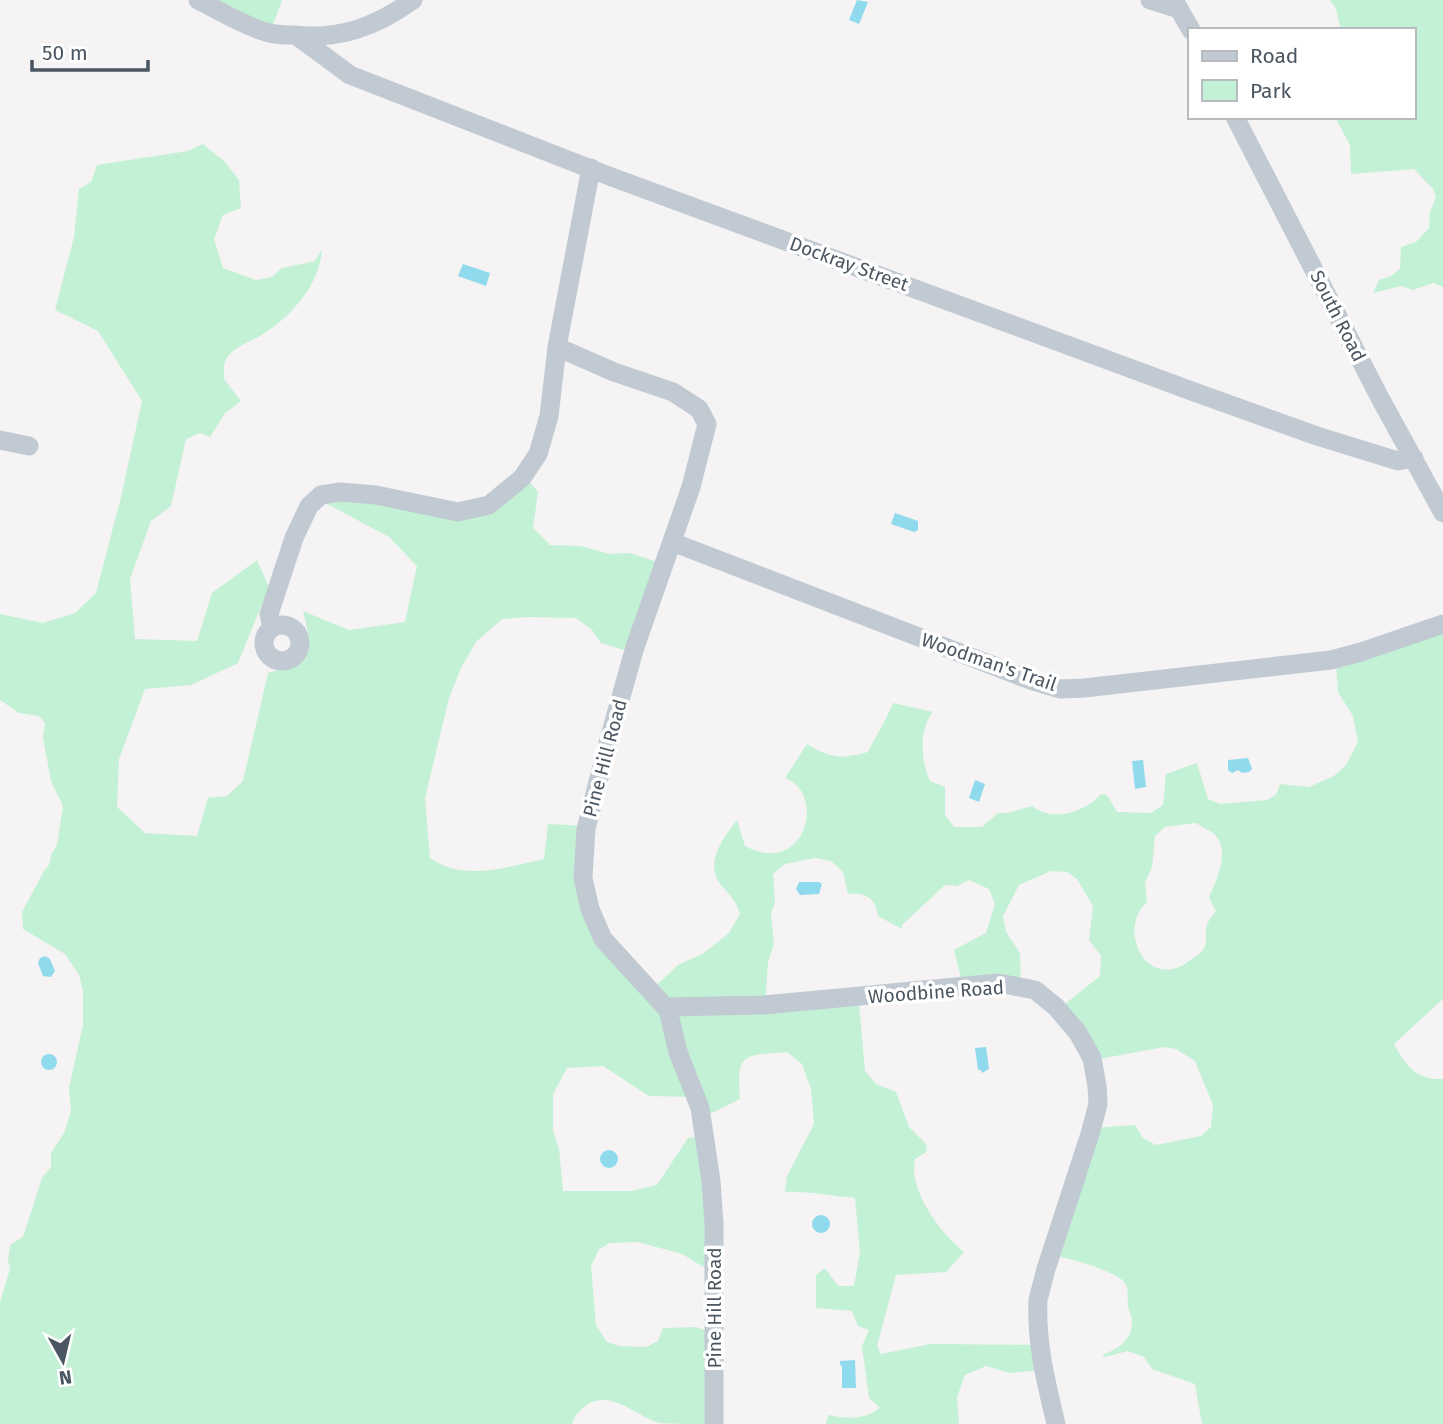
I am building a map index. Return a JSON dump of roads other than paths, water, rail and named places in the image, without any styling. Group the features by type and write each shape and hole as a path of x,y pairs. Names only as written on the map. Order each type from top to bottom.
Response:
{"street":[{"path":"198,0 268,33 332,37 367,27 413,0"},
{"path":"1150,0 1176,4 1190,28"},
{"name":"Dockray Street","path":"297,36 349,75 591,168 1197,393 1398,461 1414,458"},
{"name":"South Road","path":"1237,119 1380,398 1443,513"},
{"path":"272,628 270,614 295,538 309,506 321,495 340,492 376,495 458,512 489,505 522,478 538,454 549,416 557,347 591,168"},
{"name":"Pine Hill Road","path":"557,347 614,372 673,392 699,409 707,424 672,542 635,647 606,750 586,829 583,878 590,909 603,939 668,1010 678,1052 699,1108 711,1181 715,1295 714,1424"},
{"path":"0,440 29,446"},
{"name":"Woodman's Trail","path":"672,542 1033,681 1060,688 1084,688 1331,660 1443,624"},
{"name":"Woodbine Road","path":"665,1007 764,1005 872,997 998,983 1035,990 1056,1007 1078,1033 1091,1058 1098,1104 1038,1300 1040,1355 1056,1424"}],"water":[{"path":"857,0 868,2 859,24 849,20"},
{"path":"463,264 490,273 486,286 458,276"},
{"path":"895,513 918,521 918,530 914,532 891,524"},
{"path":"1248,758 1252,769 1249,772 1242,773 1238,770 1232,773 1228,770 1228,760"},
{"path":"1143,760 1146,787 1135,789 1132,761"},
{"path":"975,780 985,784 979,802 969,798"},
{"path":"799,882 819,882 822,884 819,894 800,895 796,889"},
{"path":"45,956 50,959 55,971 51,977 43,976 38,963 40,958"},
{"path":"986,1047 989,1069 982,1073 978,1070 975,1048"},
{"path":"46,1054 52,1054 57,1062 55,1068 46,1070 41,1065 41,1059"},
{"path":"609,1150 615,1153 618,1159 615,1165 609,1168 603,1165 600,1159 603,1153"},
{"path":"821,1215 827,1218 830,1224 827,1230 821,1233 815,1230 812,1224 815,1218"},
{"path":"855,1360 856,1388 842,1388 840,1361"}]}
